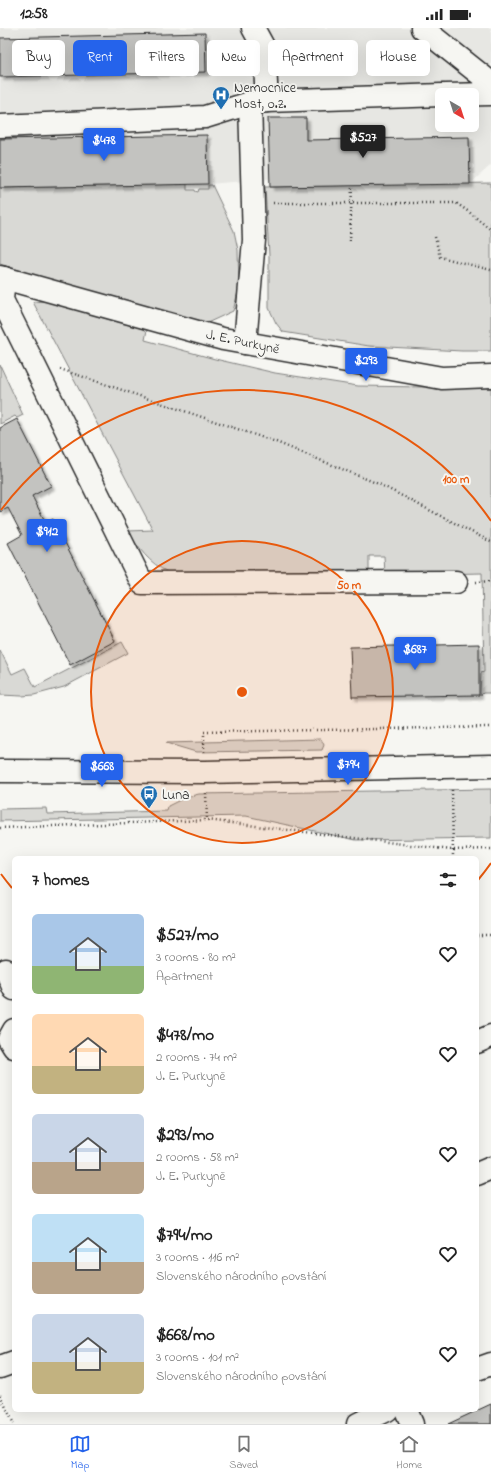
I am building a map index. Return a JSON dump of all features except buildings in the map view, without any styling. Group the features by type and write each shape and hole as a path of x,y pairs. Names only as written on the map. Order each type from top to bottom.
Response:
{"street":[{"path":"245,343 254,240 258,102 264,48 253,28"},
{"path":"422,28 491,83"},
{"path":"479,94 491,94"},
{"path":"0,126 205,117 258,102 435,95"},
{"path":"2,278 2,300 142,583 456,582"},
{"name":"J. E. Purkyně","path":"2,278 223,339 442,378 491,376"},
{"path":"0,771 205,772 491,766"},
{"path":"479,1041 491,1036"},
{"path":"479,1173 491,1168"},
{"path":"0,1367 12,1363"},
{"path":"479,1368 491,1364"},
{"path":"358,1424 383,1412"},
{"path":"407,1412 412,1424"}],"path":[{"path":"350,241 352,186"},
{"path":"270,203 456,203 491,230"},
{"path":"435,238 440,257 491,270"},
{"path":"59,369 276,442 381,485 491,542"},
{"path":"204,732 491,727"},
{"path":"452,790 453,856"},
{"path":"0,828 207,820 452,850 491,849"},
{"path":"479,935 491,935"},
{"path":"0,1395 14,1424"}],"shaded area":[{"name":"Nemocnice Most, o.z.","path":"0,28 491,28 491,165 470,184 270,187 269,179 208,184 0,188"},
{"path":"491,183 491,351 369,346 283,332 276,323 269,308 269,255 265,187"},
{"path":"187,184 187,190 195,190 198,192 199,189 208,189 208,185 212,185 234,231 238,250 239,288 233,311 205,324 65,285 0,264 0,188"},
{"path":"44,301 147,330 145,340 275,373 358,386 491,388 491,693 483,693 481,695 480,693 481,673 484,672 482,573 385,575 384,556 369,556 369,575 189,578 175,575 161,569 150,560 140,549 128,531 153,530 33,302"},
{"path":"0,365 23,415 17,418 15,416 0,424"},
{"path":"122,642 128,653 64,687 34,695 0,695 0,650 12,674 25,668 35,687"},
{"path":"321,739 324,745 322,750 196,752 166,743"},
{"path":"491,789 491,838 356,840 246,816 0,821 0,809 46,808 47,814 167,811 168,806 186,797 199,794"}],"place":[{"name":"Nemocnice Most, o.z.","path":"221,110"},
{"name":"Luna","path":"149,809"}]}
